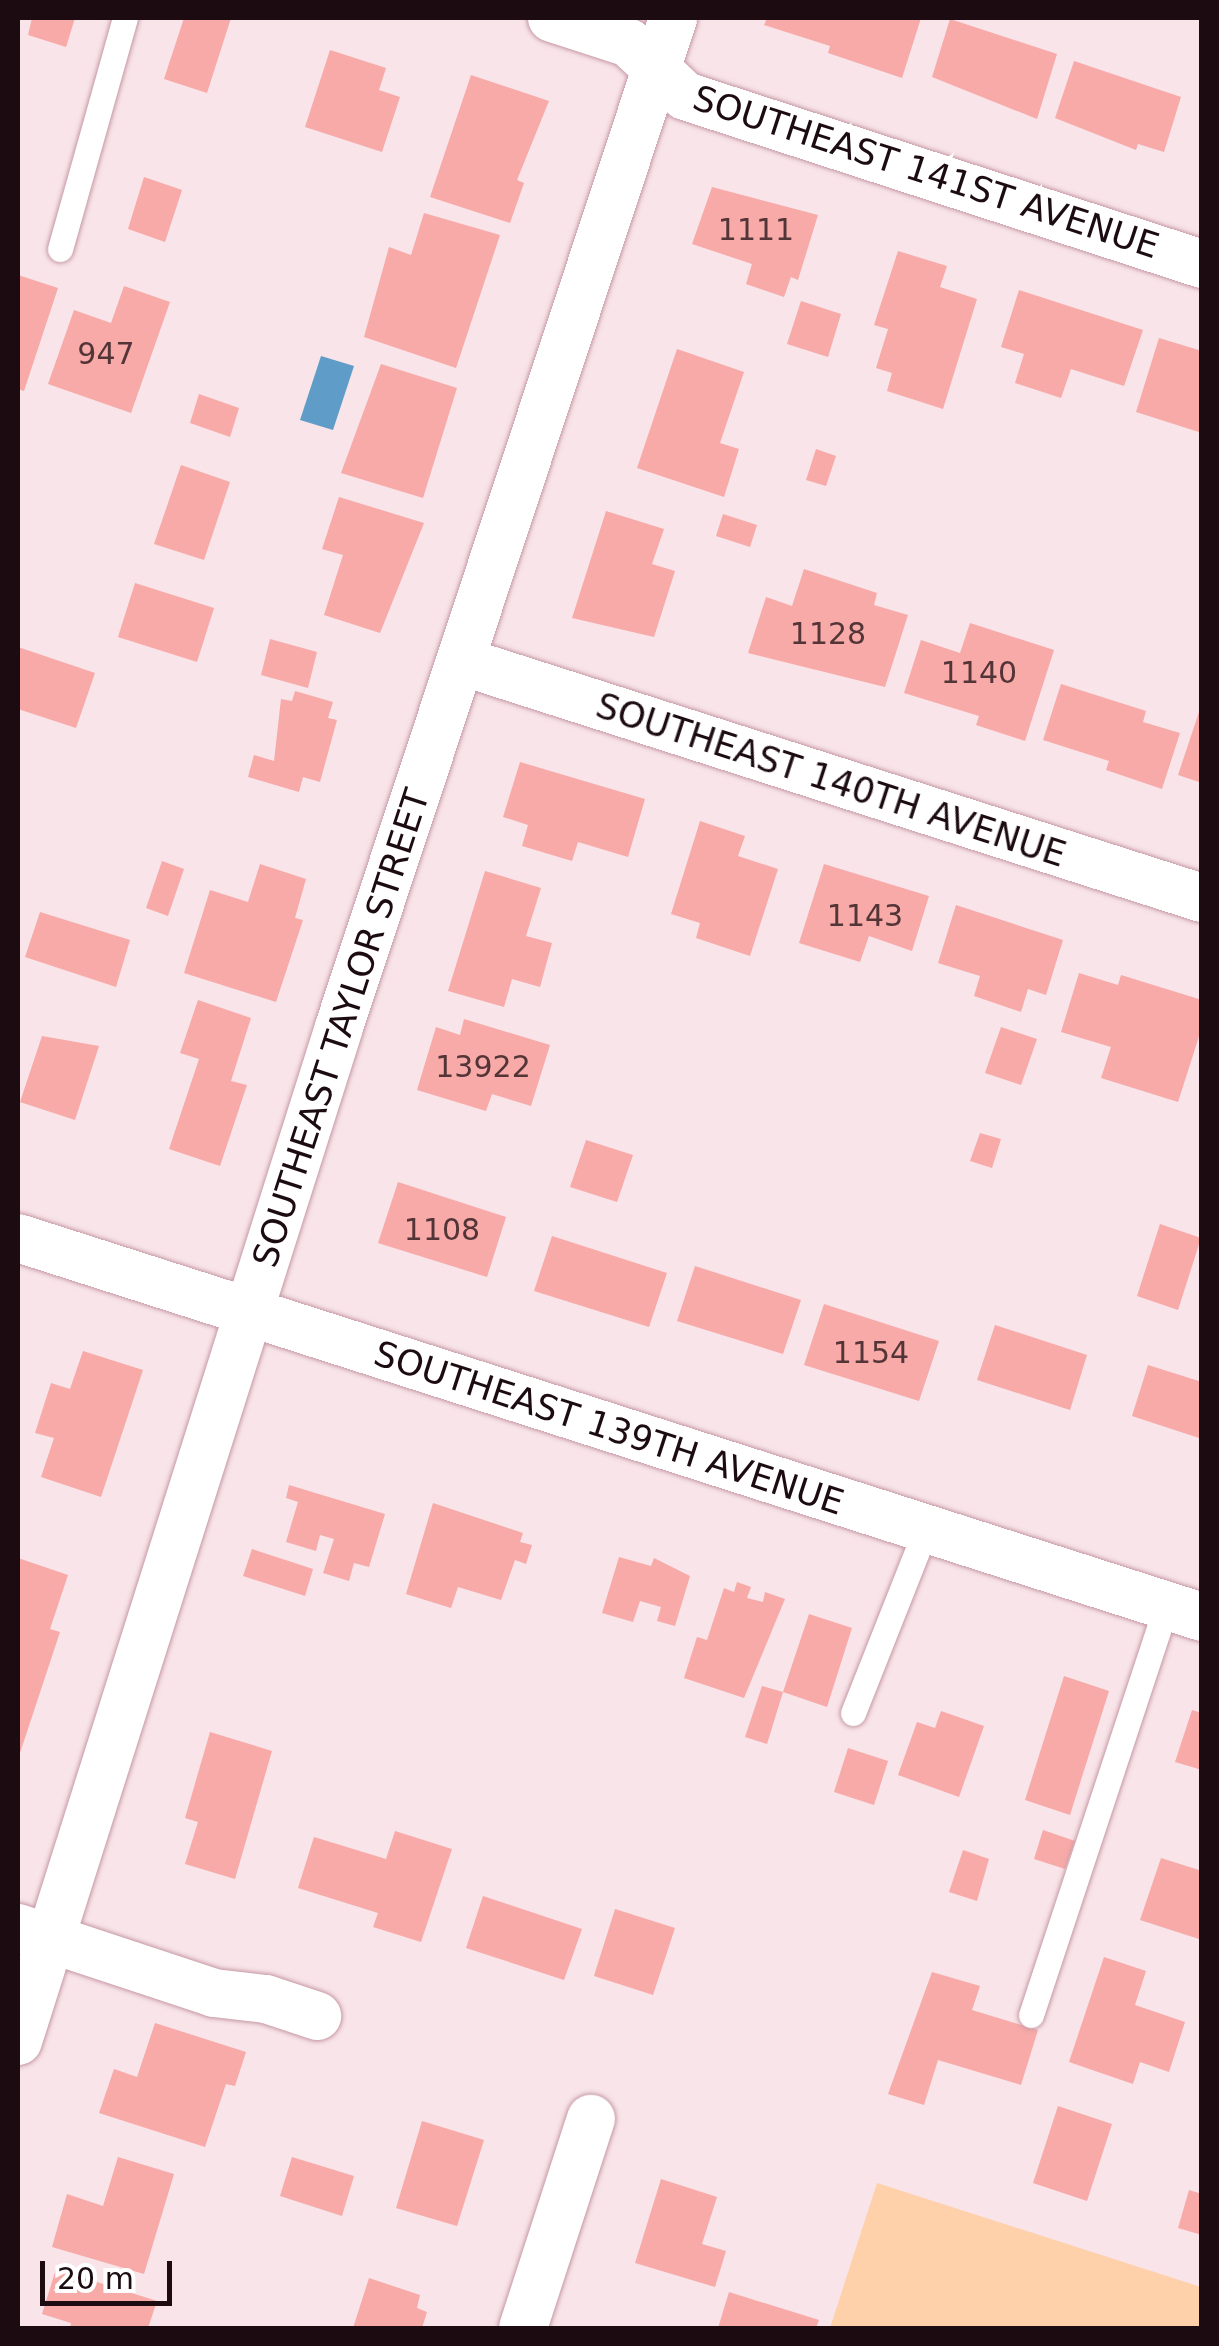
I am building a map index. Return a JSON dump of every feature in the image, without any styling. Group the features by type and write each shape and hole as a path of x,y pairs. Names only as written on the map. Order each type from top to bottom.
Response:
{"street":[{"name":"SOUTHEAST 141ST AVENUE","path":"552,18 630,43 684,96 1202,264"},
{"name":"SOUTHEAST TAYLOR STREET","path":"18,2041 34,1934 249,1314 673,18"},
{"name":"SOUTHEAST 140TH AVENUE","path":"462,661 1202,898"},
{"name":"SOUTHEAST 139TH AVENUE","path":"18,1238 1184,1611"},
{"path":"34,1934 214,1993 266,1999 317,2016"},
{"path":"523,2328 591,2119"}],"lane":[{"path":"60,249 125,18"},
{"path":"854,1713 926,1530"},
{"path":"1030,2015 1184,1611"}],"shaded area":[{"path":"877,2183 1201,2287 1201,2328 830,2328"}],"water":[{"path":"321,356 354,366 333,430 300,420"}],"building":[{"path":"32,18 75,18 66,47 28,35"},
{"path":"184,18 231,18 207,93 164,79"},
{"path":"767,18 921,18 902,78 828,53 830,46 764,25"},
{"path":"950,19 1057,54 1037,119 932,77"},
{"path":"330,50 386,68 379,90 400,97 382,152 305,127"},
{"path":"1074,61 1181,97 1164,152 1138,144 1136,150 1055,118"},
{"path":"471,75 549,101 517,180 524,183 510,223 430,197"},
{"path":"144,177 182,190 165,242 128,229"},
{"path":"712,187 818,215 798,280 791,277 784,297 746,284 752,264 692,244"},
{"path":"424,213 500,235 456,368 364,337 389,247 411,255"},
{"path":"898,251 947,266 940,287 977,299 943,409 887,391 892,373 876,368 888,329 874,325"},
{"path":"18,275 58,288 24,391 18,389"},
{"path":"124,286 170,302 131,413 48,384 74,310 111,323"},
{"path":"1019,290 1143,330 1124,386 1071,369 1061,398 1015,383 1024,354 1001,347"},
{"path":"801,301 841,314 828,357 787,344"},
{"path":"1159,338 1202,351 1202,433 1136,412"},
{"path":"677,349 744,372 720,443 739,449 724,497 637,468"},
{"path":"381,364 457,388 423,498 341,473"},
{"path":"199,394 239,408 230,437 190,423"},
{"path":"816,449 836,456 826,486 806,480"},
{"path":"181,465 230,482 204,560 154,544"},
{"path":"339,497 424,523 380,633 324,615 343,555 322,549"},
{"path":"606,511 664,529 652,564 675,571 654,637 572,618"},
{"path":"723,514 757,525 750,547 716,536"},
{"path":"804,569 877,593 874,605 908,615 885,687 748,653 766,597 792,606"},
{"path":"135,583 214,608 197,662 118,637"},
{"path":"970,623 1054,650 1025,741 976,725 979,716 904,693 921,640 960,653"},
{"path":"270,639 317,652 308,688 261,675"},
{"path":"18,647 95,673 76,728 18,709"},
{"path":"1061,684 1146,711 1143,722 1180,733 1162,789 1106,770 1109,761 1043,740"},
{"path":"295,691 333,702 328,718 337,720 320,782 303,777 299,792 248,777 254,755 274,761 281,699 292,701"},
{"path":"1202,706 1202,783 1178,775"},
{"path":"520,762 645,799 628,857 578,842 572,861 522,846 528,825 503,817"},
{"path":"700,821 745,836 738,856 778,869 750,956 696,938 700,923 671,914"},
{"path":"162,861 184,869 168,916 146,908"},
{"path":"260,864 306,879 295,918 303,920 276,1002 184,973 210,890 248,902"},
{"path":"824,864 929,896 912,951 869,936 860,962 799,943"},
{"path":"485,871 541,888 526,936 552,943 540,987 512,979 504,1007 448,991"},
{"path":"956,905 1063,940 1046,995 1028,989 1021,1012 974,996 980,976 938,963"},
{"path":"40,912 130,940 116,987 25,957"},
{"path":"1079,973 1118,985 1121,975 1202,1000 1202,1027 1178,1102 1101,1078 1111,1047 1061,1032"},
{"path":"198,1000 251,1018 231,1081 247,1085 220,1166 169,1149 199,1059 180,1053"},
{"path":"464,1019 550,1045 531,1106 492,1094 486,1111 417,1090 436,1027 460,1035"},
{"path":"1001,1027 1037,1039 1021,1085 985,1073"},
{"path":"42,1036 99,1046 75,1120 20,1102"},
{"path":"980,1133 1001,1139 992,1168 970,1161"},
{"path":"586,1140 633,1155 617,1202 570,1187"},
{"path":"398,1182 506,1217 487,1277 378,1243"},
{"path":"1160,1224 1201,1238 1178,1310 1137,1296"},
{"path":"552,1236 667,1273 649,1327 534,1291"},
{"path":"695,1266 801,1300 783,1354 677,1321"},
{"path":"824,1304 939,1341 919,1401 804,1365"},
{"path":"995,1325 1087,1355 1070,1410 977,1380"},
{"path":"83,1351 143,1370 101,1497 41,1477 54,1438 35,1433 51,1383 70,1389"},
{"path":"1148,1365 1202,1382 1202,1439 1132,1416"},
{"path":"289,1485 385,1514 369,1567 354,1563 349,1581 323,1573 334,1539 320,1535 316,1551 286,1542 298,1502 286,1498"},
{"path":"433,1503 523,1533 520,1542 532,1545 526,1564 515,1560 501,1600 458,1587 451,1608 406,1594"},
{"path":"252,1549 313,1569 305,1596 243,1576"},
{"path":"619,1557 651,1566 654,1558 690,1576 675,1626 657,1621 661,1607 640,1601 633,1622 602,1613"},
{"path":"18,1558 68,1575 50,1629 60,1632 18,1759"},
{"path":"737,1582 751,1587 747,1598 763,1602 765,1592 785,1599 744,1698 684,1678 697,1637 707,1640 724,1588 734,1592"},
{"path":"809,1614 852,1628 827,1707 783,1692"},
{"path":"1064,1676 1109,1691 1070,1815 1025,1800"},
{"path":"762,1686 783,1692 767,1744 745,1737"},
{"path":"1192,1710 1202,1713 1202,1770 1175,1762"},
{"path":"941,1711 984,1726 959,1797 898,1775 917,1722 935,1728"},
{"path":"210,1732 272,1751 235,1879 185,1864 198,1822 185,1818"},
{"path":"848,1748 888,1761 874,1805 834,1792"},
{"path":"1043,1830 1075,1841 1065,1869 1034,1859"},
{"path":"395,1831 452,1849 421,1942 373,1927 378,1913 298,1888 314,1837 386,1859"},
{"path":"963,1850 989,1859 977,1901 949,1892"},
{"path":"1161,1858 1202,1871 1202,1940 1140,1920"},
{"path":"483,1896 582,1929 564,1980 466,1948"},
{"path":"615,1909 675,1928 653,1995 594,1976"},
{"path":"1104,1957 1146,1971 1135,2005 1185,2022 1169,2072 1140,2062 1133,2084 1069,2062"},
{"path":"932,1972 980,1986 972,2010 1038,2030 1021,2085 938,2060 924,2105 888,2094"},
{"path":"155,2023 246,2052 235,2086 226,2084 205,2147 99,2113 114,2069 137,2077"},
{"path":"1058,2106 1112,2124 1087,2201 1033,2183"},
{"path":"422,2121 484,2140 457,2226 396,2208"},
{"path":"118,2157 174,2174 144,2274 52,2247 67,2194 103,2206"},
{"path":"292,2157 354,2176 342,2216 280,2196"},
{"path":"661,2179 717,2197 702,2244 726,2251 715,2287 635,2263"},
{"path":"1189,2190 1202,2194 1202,2235 1178,2228"},
{"path":"56,2269 157,2301 148,2328 70,2328 71,2323 42,2314"},
{"path":"369,2278 420,2295 417,2308 427,2312 422,2328 353,2328"},
{"path":"729,2292 819,2320 816,2328 718,2328"}]}
